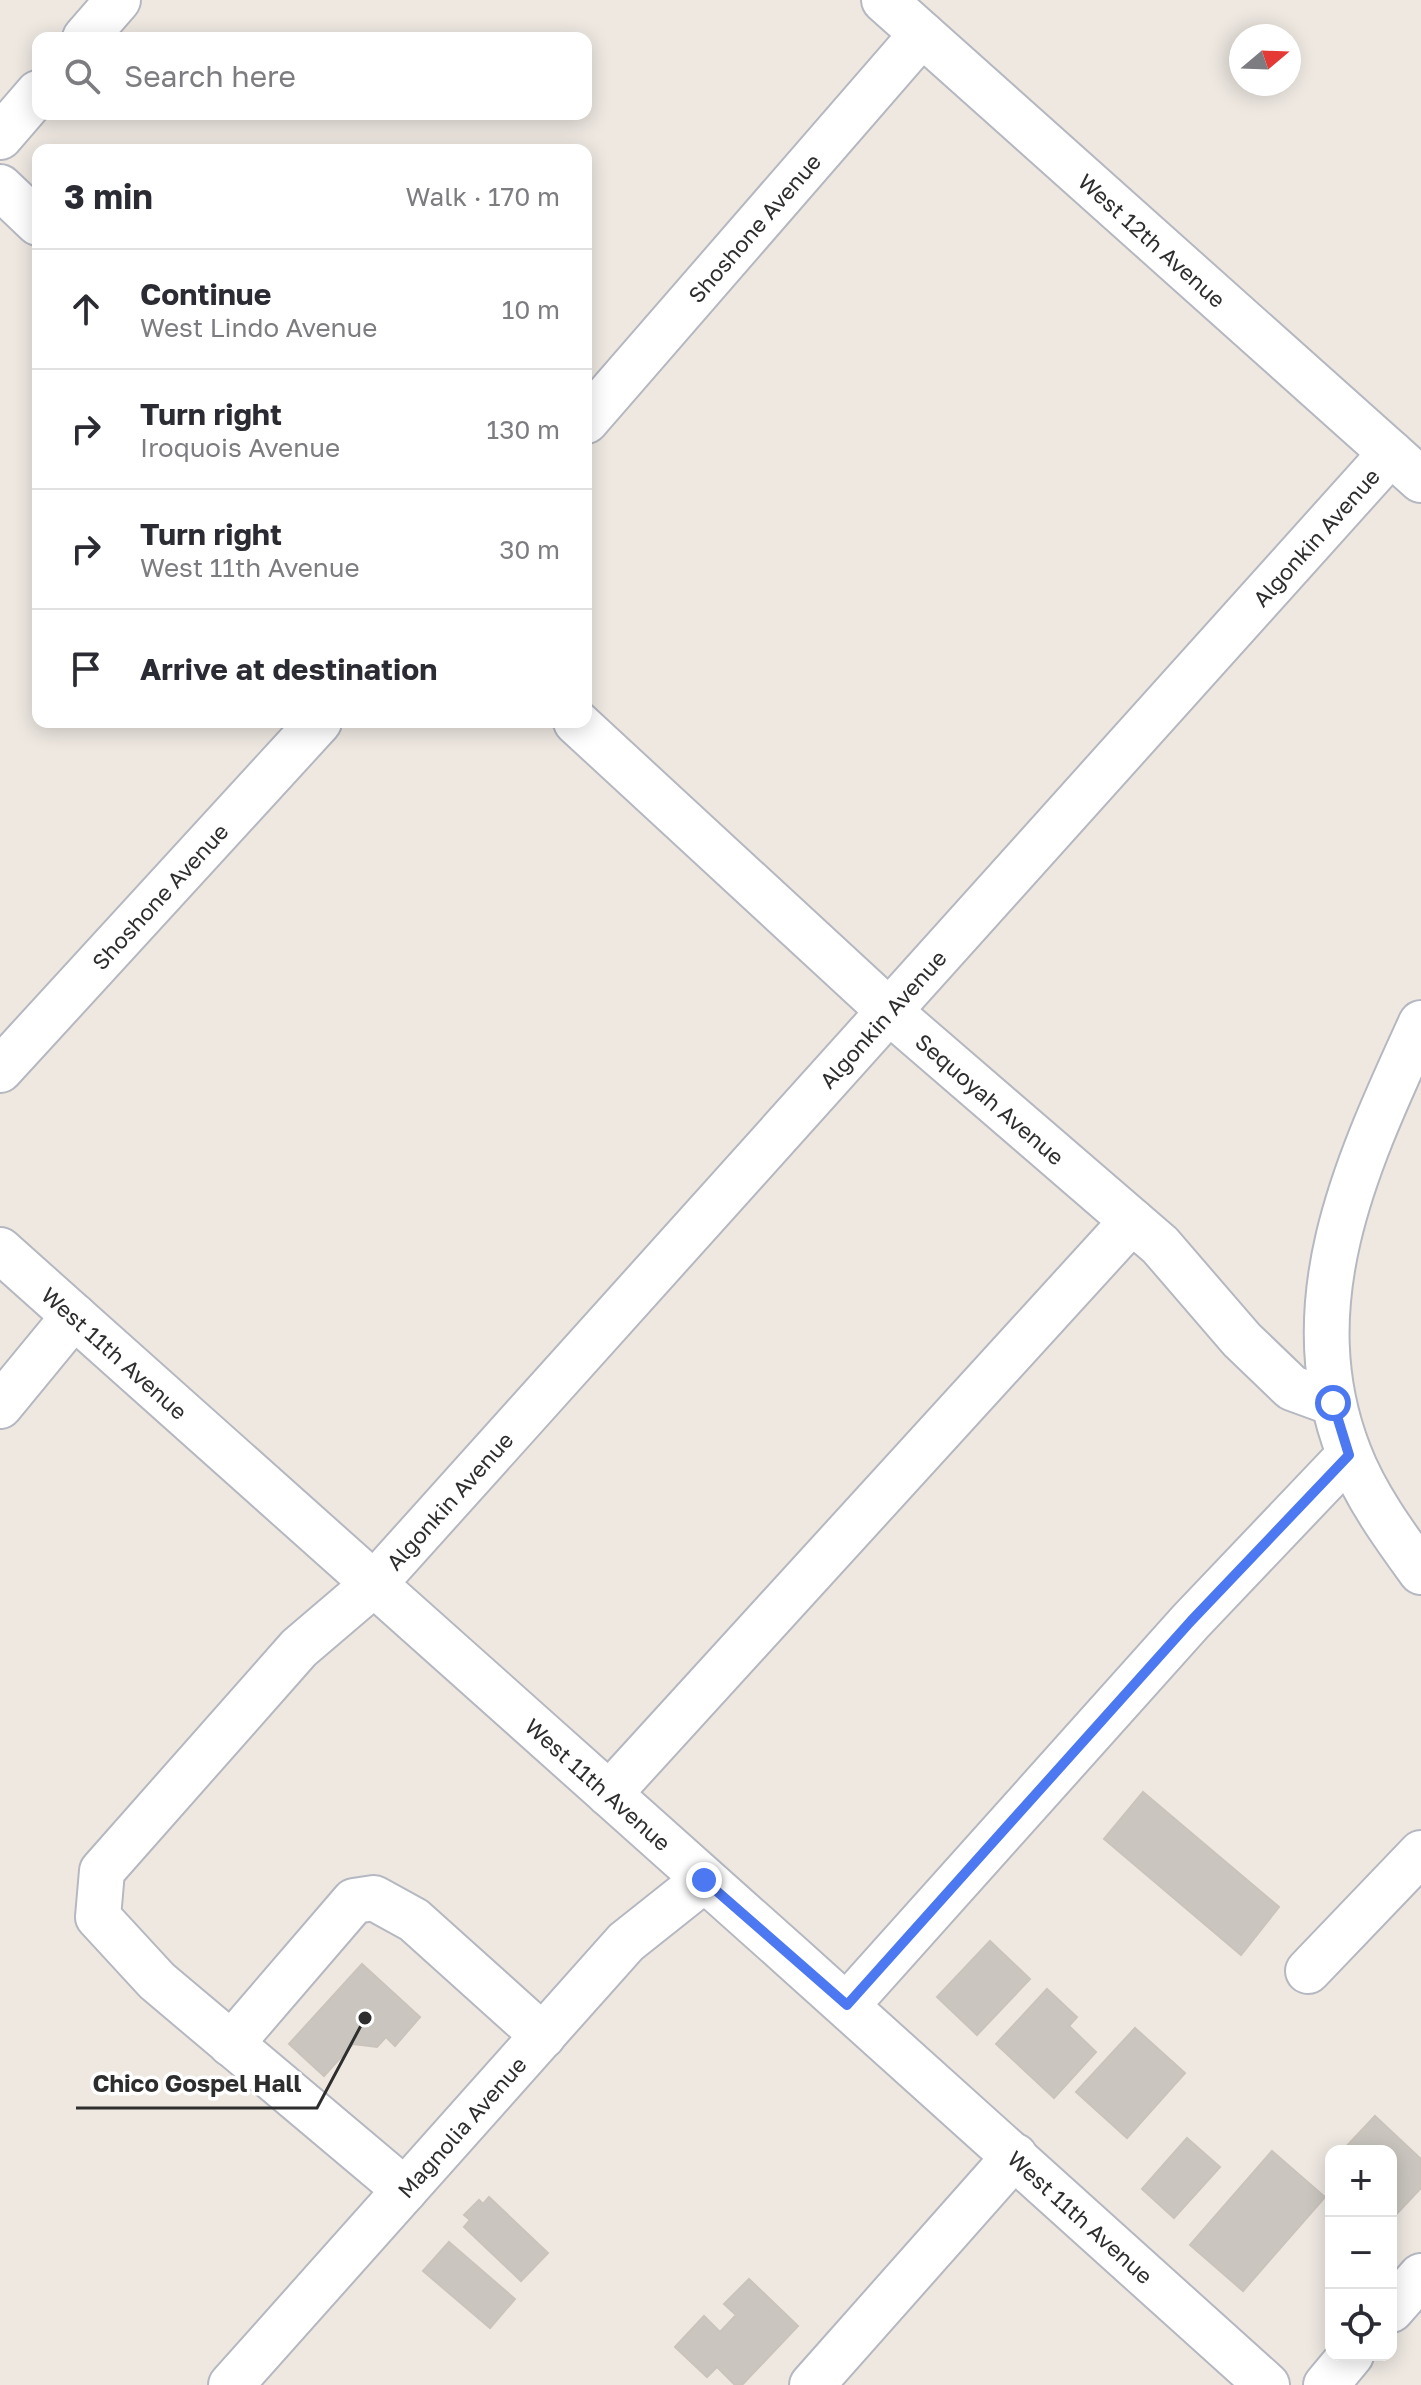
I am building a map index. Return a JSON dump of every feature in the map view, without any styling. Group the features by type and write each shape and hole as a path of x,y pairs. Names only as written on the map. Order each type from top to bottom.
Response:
{"street":[{"path":"90,32 118,0"},
{"name":"West 12th Avenue","path":"884,0 1406,466"},
{"name":"Shoshone Avenue","path":"592,414 922,34"},
{"path":"0,137 32,100"},
{"path":"0,187 32,217"},
{"name":"Algonkin Avenue","path":"231,2044 157,1981 98,1917 102,1871 299,1648 374,1584 890,1012 1406,466"},
{"name":"Shoshone Avenue","path":"0,1070 314,728"},
{"name":"Sequoyah Avenue","path":"582,728 890,1012 1160,1245 1242,1340 1292,1388 1333,1403"},
{"path":"1421,1023 1357,1169 1332,1262 1326,1321 1333,1403 1349,1455 1382,1514 1421,1572"},
{"path":"609,1794 1132,1221"},
{"name":"West 11th Avenue","path":"0,1250 847,2005 1267,2385"},
{"path":"0,1406 74,1316"},
{"path":"847,2005 1191,1621 1349,1455"},
{"path":"1308,1971 1421,1853"},
{"name":"Magnolia Avenue","path":"231,2385 626,1942 704,1880"},
{"path":"405,2190 231,2044 354,1901 374,1898 414,1920 543,2036"},
{"path":"812,2385 1015,2156"},
{"path":"1397,2303 1421,2276"},
{"path":"1326,2385 1346,2361"}],"building":[{"path":"1143,1792 1279,1907 1241,1955 1104,1839"},
{"path":"990,1941 1030,1979 977,2035 937,1997"},
{"path":"362,1964 420,2017 395,2046 386,2037 377,2047 353,2044 324,2076 289,2044"},
{"path":"1047,1989 1077,2017 1069,2026 1096,2052 1054,2098 996,2044"},
{"path":"1135,2028 1185,2073 1127,2138 1076,2092"},
{"path":"1375,2116 1421,2159 1421,2188 1397,2214 1397,2145 1348,2145"},
{"path":"1187,2138 1220,2167 1174,2218 1142,2189"},
{"path":"1272,2151 1325,2197 1243,2291 1190,2245"},
{"path":"489,2197 548,2253 521,2281 464,2227 470,2220 464,2215 479,2200 483,2204"},
{"path":"449,2242 515,2299 490,2328 423,2271"},
{"path":"749,2279 798,2326 742,2385 735,2385 717,2367 707,2377 675,2347 704,2316 720,2332 736,2315 724,2304"}],"place":[{"name":"Chico Gospel Hall","path":"365,2018"}],"route":[{"path":"704,1880 847,2005 1191,1621 1349,1455 1333,1403"}]}
